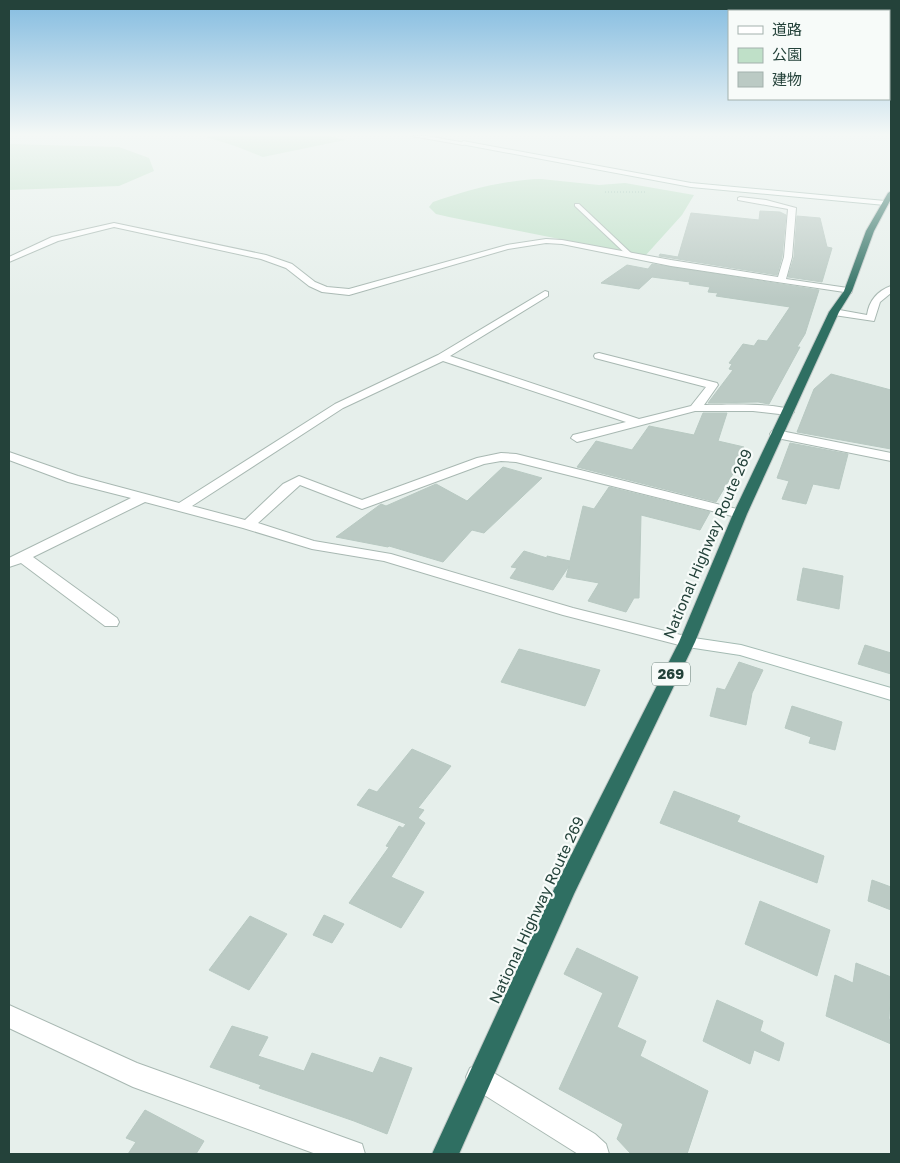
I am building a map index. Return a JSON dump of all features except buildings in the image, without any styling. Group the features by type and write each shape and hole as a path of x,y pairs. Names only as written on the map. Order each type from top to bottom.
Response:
{"highway":[{"name":"National Highway Route 269","path":"445,1154 563,894 687,642 740,514 776,434 834,312 848,291 870,231 888,198"}],"street":[{"path":"771,190 888,198"},
{"path":"740,199 792,208 788,257 781,280"},
{"path":"9,260 55,239 108,226 118,226 176,237 278,261 299,273 312,284 325,290 349,292 523,244 546,241 562,242 848,291"},
{"path":"834,312 871,319 872,307 878,297 891,289"},
{"path":"180,508 339,406 442,358 545,294"},
{"path":"599,356 714,385 695,408"},
{"path":"442,358 640,422"},
{"path":"577,438 695,408 753,408 788,412"},
{"path":"776,434 891,457"},
{"path":"9,456 73,480 248,526 312,545 386,557 569,612 687,642 741,650 891,694"},
{"path":"248,526 288,487 299,480 362,505 482,461 501,457 516,458 740,514"},
{"path":"15,559 142,498"},
{"path":"15,559 111,622"},
{"path":"9,1016 134,1074 352,1154"},
{"path":"479,1077 578,1138 596,1154"}],"lane":[{"path":"577,205 630,255"}],"green space":[{"path":"472,190 667,190 694,195 682,215 645,256 436,214 429,207 433,202"}]}
